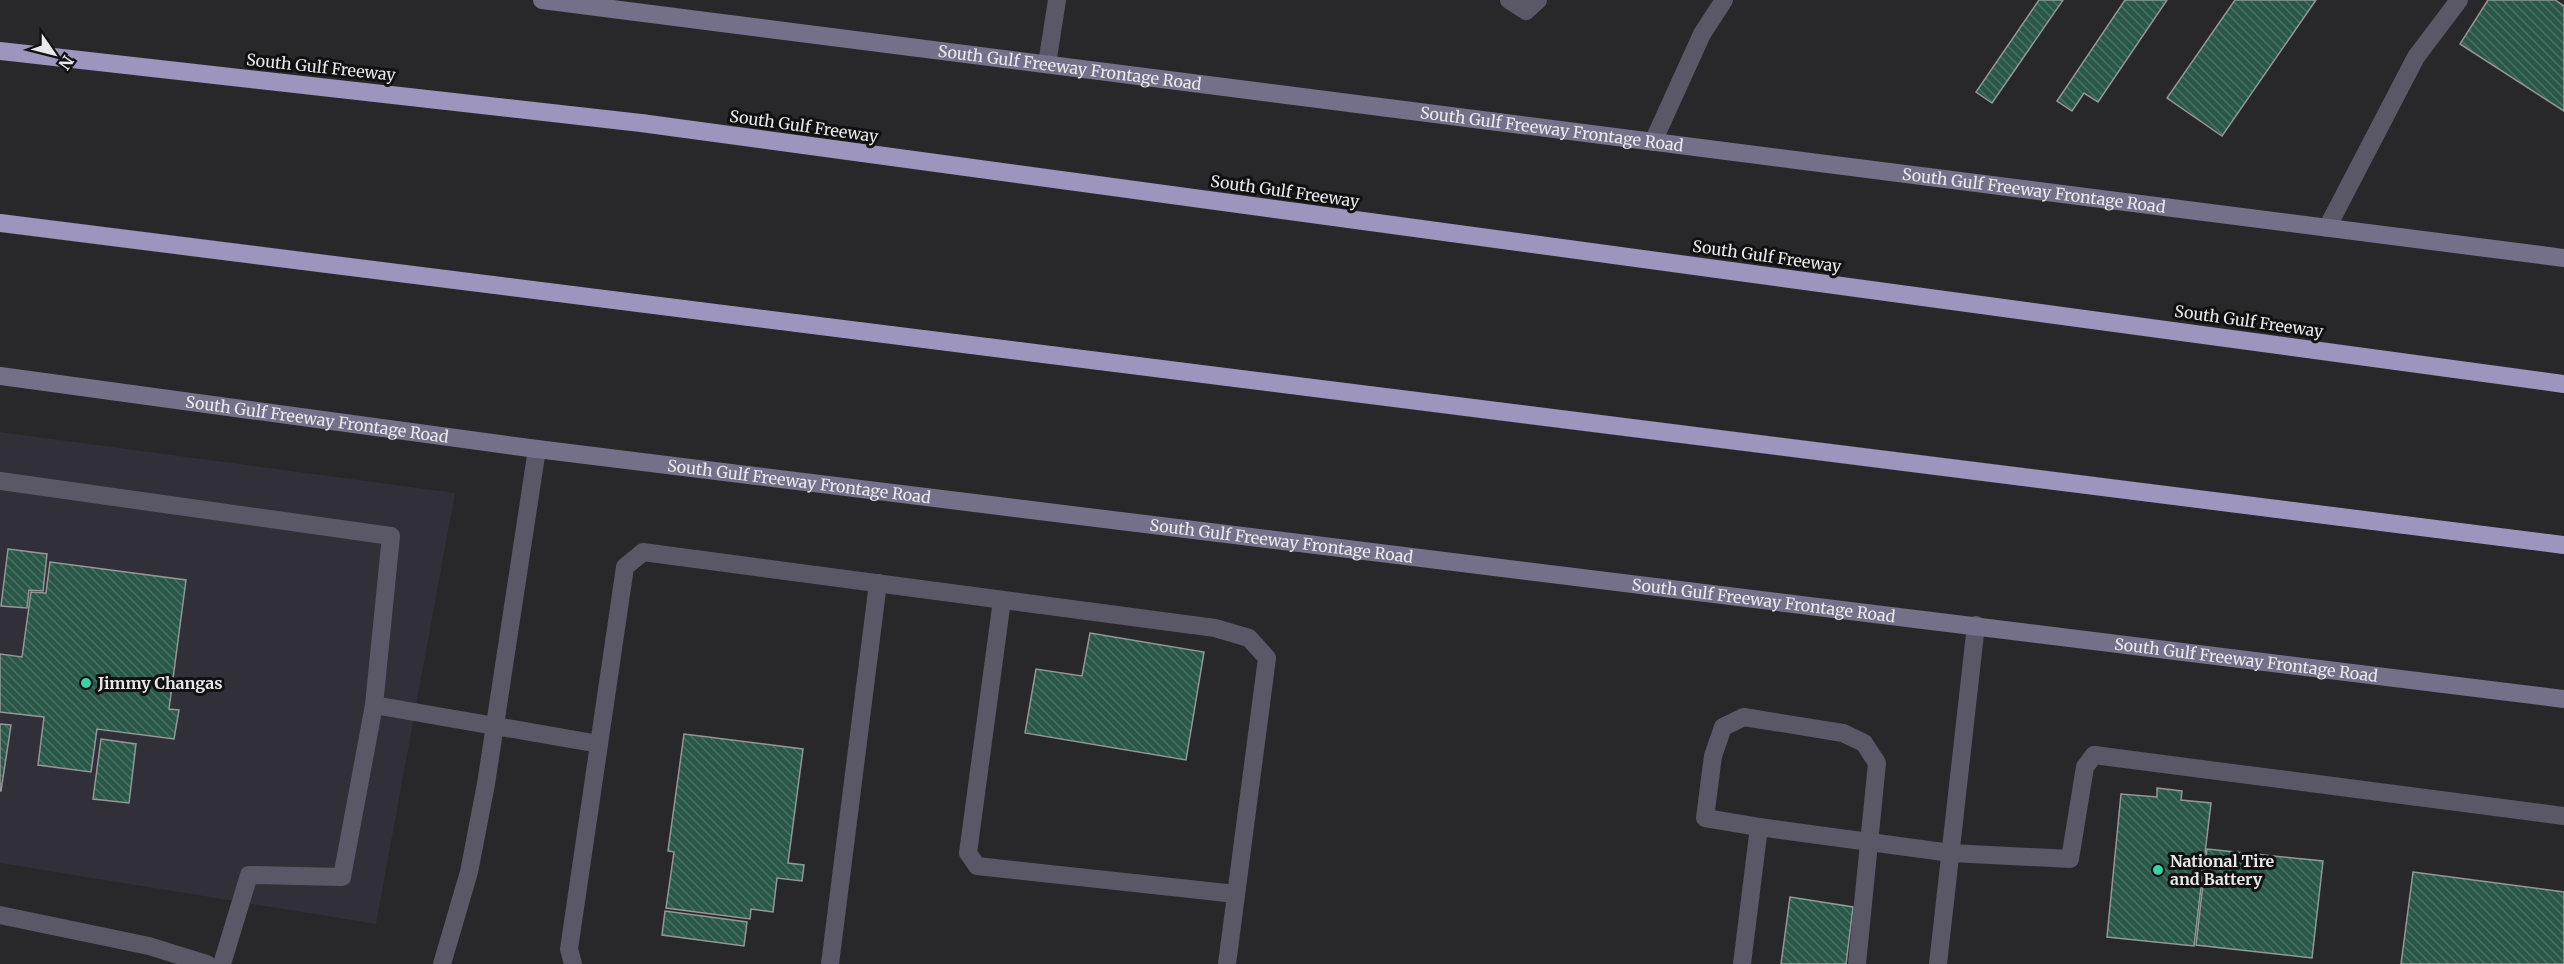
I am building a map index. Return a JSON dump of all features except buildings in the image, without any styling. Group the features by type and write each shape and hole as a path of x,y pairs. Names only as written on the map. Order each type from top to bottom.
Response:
{"highway":[{"name":"South Gulf Freeway","path":"0,51 653,125 2564,384"},
{"path":"0,223 2564,545"}],"main road":[{"name":"South Gulf Freeway Frontage Road","path":"542,0 2564,258"},
{"name":"South Gulf Freeway Frontage Road","path":"0,376 537,448 2564,699"}],"lane":[{"path":"1047,64 1057,0"},
{"path":"1509,0 1526,11 1538,0"},
{"path":"1653,142 1702,34 1724,0"},
{"path":"2327,228 2416,57 2459,0"},
{"path":"442,964 469,872 495,726 537,448"},
{"path":"0,481 391,536 374,705 342,877 249,875 222,964"},
{"path":"573,964 569,949 625,567 643,552 1215,628 1249,638 1267,658 1227,964"},
{"path":"830,964 878,583"},
{"path":"1002,600 968,853 977,866 1236,894"},
{"path":"1938,964 1976,625"},
{"path":"374,705 599,744"},
{"path":"1857,964 1868,842 1877,763 1864,743 1843,733 1744,717 1723,727 1713,756 1705,818 1759,827 1868,842 1951,853 2070,860 2085,767 2094,755 2564,816"},
{"path":"1742,964 1759,827"},
{"path":"0,915 149,946 207,964"}],"shaded area":[{"path":"0,432 455,493 376,924 0,863"}],"place":[{"name":"Jimmy Changas","path":"86,683"},
{"name":"National Tire and Battery","path":"2158,870"}]}
